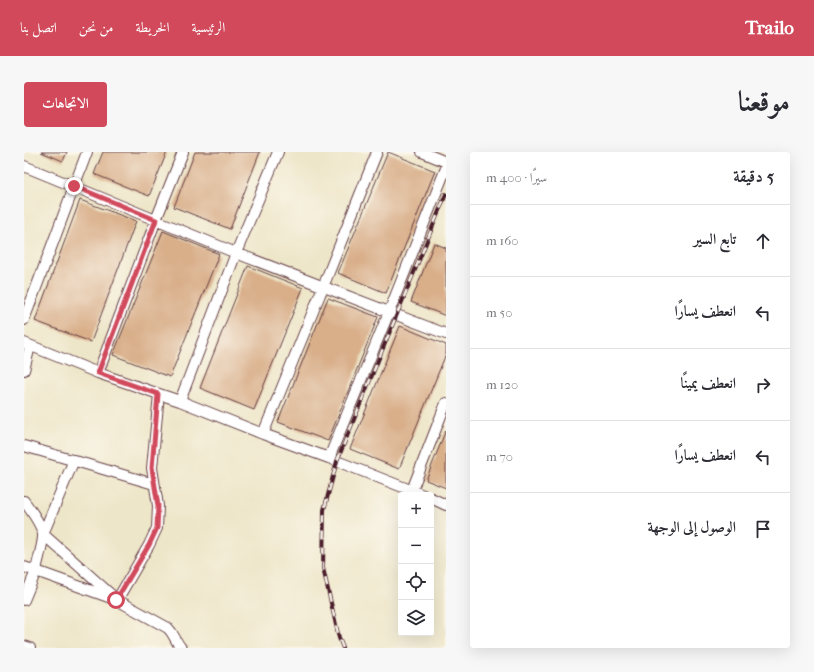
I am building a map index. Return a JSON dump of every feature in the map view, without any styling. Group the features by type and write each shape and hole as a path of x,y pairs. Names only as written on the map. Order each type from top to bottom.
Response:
{"street":[{"path":"24,320 87,152"},
{"path":"98,373 156,220 184,152"},
{"path":"180,401 236,253 278,152"},
{"path":"263,434 377,152"},
{"path":"422,152 446,162"},
{"path":"24,166 236,253 446,334"},
{"path":"329,458 446,168"},
{"path":"24,370 27,344 98,373 180,401 416,492"},
{"path":"116,600 149,545 157,528 158,506 152,468 158,394"},
{"path":"412,490 446,403"},
{"path":"24,445 154,484"},
{"path":"24,600 36,571 43,534 74,460"},
{"path":"434,499 446,505"},
{"path":"24,501 36,518 43,534 116,600"},
{"path":"24,567 116,600 168,628 174,634 176,645"},
{"path":"24,646 30,648"}],"building":[{"path":"41,152 67,152 63,161"},
{"path":"103,152 167,152 149,196 94,174"},
{"path":"195,152 260,152 230,229 174,207"},
{"path":"388,152 435,171 386,293 338,273"},
{"path":"80,200 136,221 91,342 35,321"},
{"path":"163,231 219,254 170,377 113,355"},
{"path":"434,243 446,248 446,316 411,302"},
{"path":"248,266 303,288 254,410 200,388"},
{"path":"328,298 378,317 328,441 278,422"},
{"path":"400,326 446,345 446,354 399,469 350,449"},
{"path":"446,430 446,488 426,480"}],"railway":[{"path":"343,648 339,638 323,568 324,510 337,461 446,194"}],"route":[{"path":"74,186 156,220 98,373 158,394 152,468 158,506 157,528 149,545 116,600"}]}
